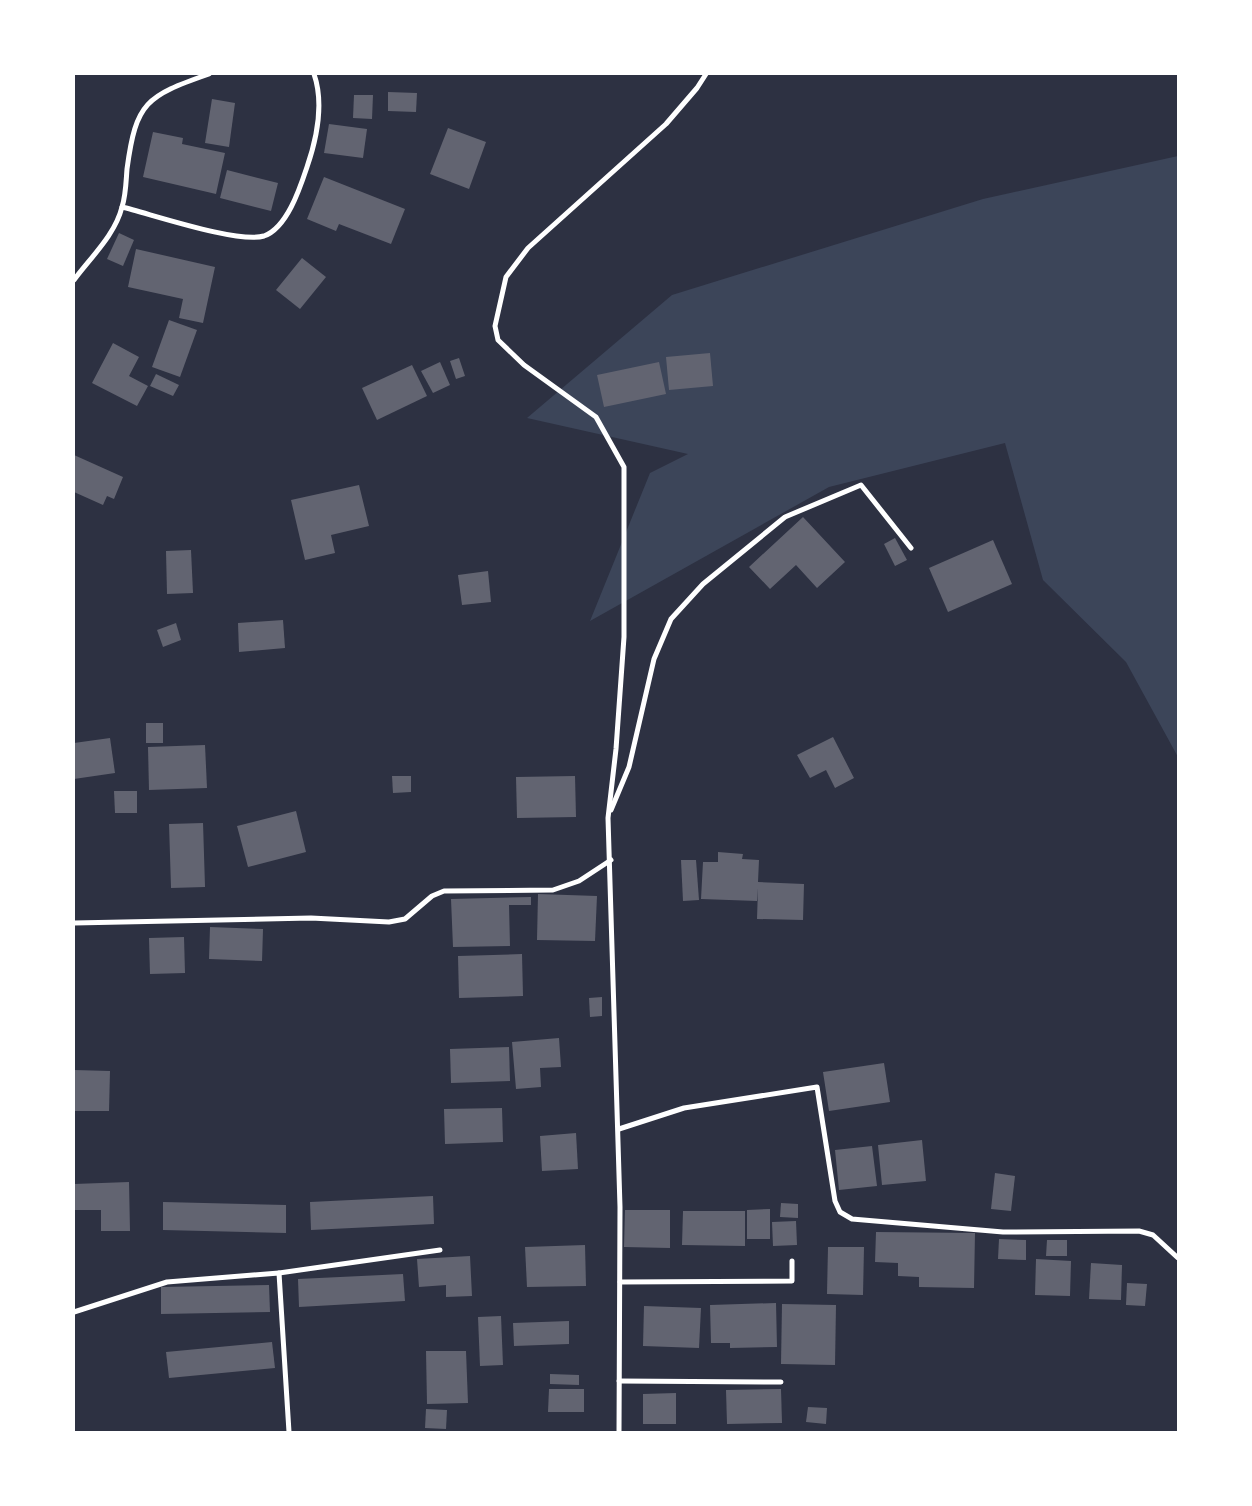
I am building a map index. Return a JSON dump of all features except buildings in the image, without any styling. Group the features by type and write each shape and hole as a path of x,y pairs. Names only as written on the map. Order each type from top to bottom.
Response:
{"street":[{"path":"74,280 113,230 122,207 131,143 137,118 149,102 175,86 209,74"},
{"path":"122,207 236,237 264,236 277,227 295,202 310,157 320,105 319,87 314,74"},
{"path":"618,1432 620,1282 619,1129 611,860 608,818 616,749 624,637 624,467 596,417 524,365 498,340 496,326 506,277 528,248 666,124 697,88 706,74"},
{"path":"608,818 629,767 654,659 671,619 703,584 786,517 861,485 912,548"},
{"path":"74,923 311,918 389,922 405,919 432,896 444,891 553,890 578,881 611,860"},
{"path":"619,1129 684,1108 817,1087 835,1201 840,1212 852,1218 1003,1232 1139,1232 1153,1235 1178,1258"},
{"path":"74,1312 167,1282 279,1273 440,1250"},
{"path":"620,1282 792,1281 792,1262"},
{"path":"279,1273 289,1432"},
{"path":"619,1382 781,1382"}],"shaded area":[{"path":"1178,156 1178,757 1126,662 1043,580 1005,443 829,487 590,621 650,473 688,454 527,418 672,295 983,199"}]}
